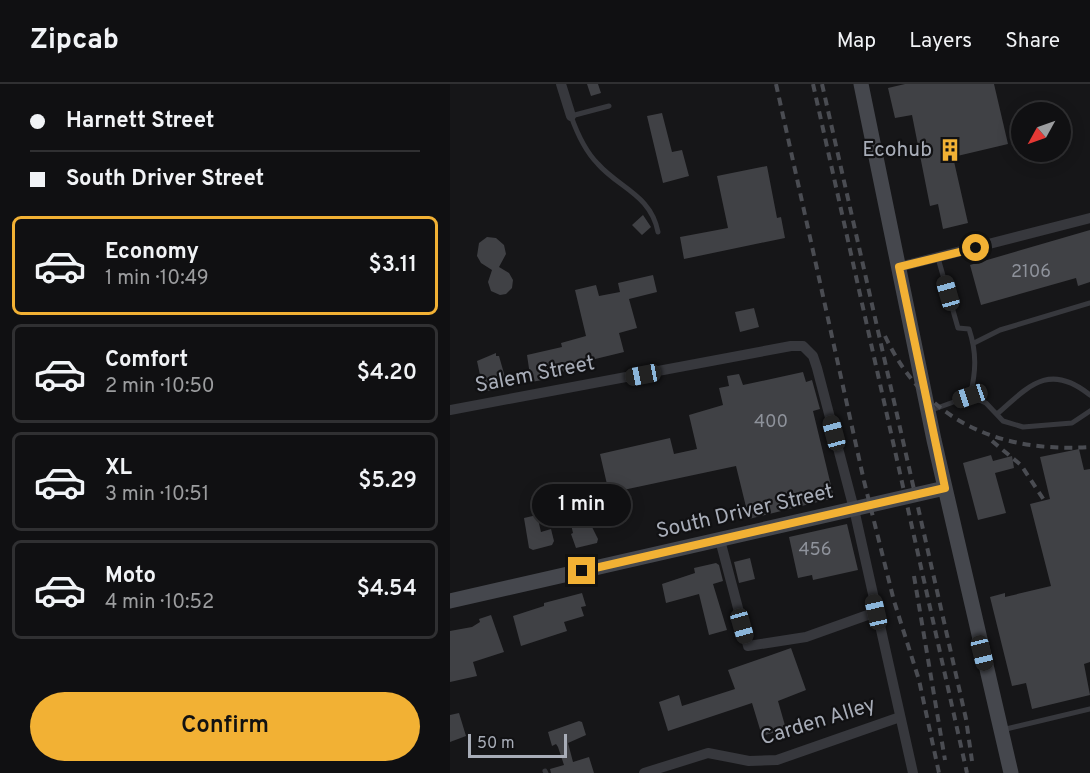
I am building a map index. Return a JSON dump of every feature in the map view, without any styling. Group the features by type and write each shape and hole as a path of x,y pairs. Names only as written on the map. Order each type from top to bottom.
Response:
{"street":[{"path":"561,84 571,116"},
{"path":"861,84 928,412 1011,773"},
{"path":"899,267 1090,218"},
{"name":"Salem Street","path":"450,411 791,346 803,346 813,356 817,368 854,509"},
{"name":"South Driver Street","path":"450,601 945,488"},
{"path":"854,509 913,773"},
{"path":"720,540 748,646 806,637 876,612"},
{"name":"Carden Alley","path":"644,773 708,753 749,761 777,760 900,717"}],"lane":[{"path":"609,106 571,116 582,141 598,165 628,186 643,202 656,222 658,232"},
{"path":"938,258 958,328 969,328 974,343 977,369 970,396"},
{"path":"974,343 1000,330 1090,303"},
{"path":"997,414 1027,387 1045,378 1062,379 1090,395"},
{"path":"928,412 970,396 986,403 1003,421 1023,428 1072,423 1090,411"},
{"path":"1001,730 1090,709"}],"building":[{"path":"587,84 598,84 601,93 591,96"},
{"name":"Ecohub","path":"905,84 994,84 1008,144 953,157 968,223 943,229 938,204 930,206 912,115 895,118 888,88"},
{"path":"662,113 672,152 682,150 689,176 663,183 647,116"},
{"path":"767,166 777,218 781,217 785,238 684,259 680,237 728,228 717,176"},
{"path":"643,215 651,227 642,235 632,225"},
{"path":"1090,230 1090,282 1078,286 1076,278 981,305 970,265"},
{"path":"487,237 496,238 504,245 506,254 499,267 509,273 513,280 512,288 506,294 500,295 491,291 488,282 492,270 481,263 477,256 479,243"},
{"path":"653,275 657,292 629,299 637,328 619,333 624,352 587,361 585,368 547,374 548,379 531,382 527,355 562,347 561,343 586,336 575,290 596,285 599,296 620,292 618,283"},
{"path":"754,308 759,327 740,332 735,312"},
{"path":"496,353 496,356 499,356 507,384 502,385 503,388 487,391 486,388 483,389 477,361"},
{"path":"803,372 806,382 812,380 820,409 813,411 834,498 749,519 736,466 609,493 600,454 670,438 674,454 697,449 689,415 723,405 719,388 729,386 727,376 739,374 743,385"},
{"path":"1079,449 1084,470 1090,469 1090,662 1084,664 1090,695 1032,709 1026,683 1012,686 990,597 1005,593 1005,597 1051,586 1030,504 1050,499 1040,457"},
{"path":"991,455 993,461 1012,456 1014,468 995,473 1006,513 978,520 963,463"},
{"path":"580,514 583,525 590,523 598,539 597,543 576,548 571,534 573,533 569,516"},
{"path":"537,515 541,532 551,529 554,541 552,545 533,550 529,548 524,518"},
{"path":"847,524 858,570 813,580 812,575 798,578 789,537"},
{"path":"750,558 755,579 739,583 734,562"},
{"path":"716,563 719,565 723,581 713,584 727,630 709,635 699,594 666,603 662,584 695,573 694,568"},
{"path":"582,593 586,606 581,607 584,616 564,622 567,631 521,646 513,616 544,606 544,603"},
{"path":"491,615 504,652 473,662 477,676 450,682 450,631 472,627 480,622 479,619"},
{"path":"791,648 806,690 778,701 786,729 762,736 752,703 668,731 659,702 679,695 682,706 735,689 728,670"},
{"path":"459,713 466,736 450,742 450,715"},
{"path":"579,721 582,722 586,735 568,743 573,762 589,757 594,773 551,773 550,769 564,765 558,747 556,744 552,746 548,732"}],"railway":[{"path":"776,84 864,481 894,601 919,680 939,773"},
{"path":"813,84 967,773"},
{"path":"822,84 966,719 972,761"},
{"path":"885,336 902,365 921,390 943,410 968,426 996,437 1025,444 1090,447"},
{"path":"992,441 1021,465 1044,500"},
{"path":"914,576 945,760"}],"place":[{"name":"Ecohub","path":"950,150"}],"route":[{"path":"582,571 945,488 899,267 976,248"}]}
